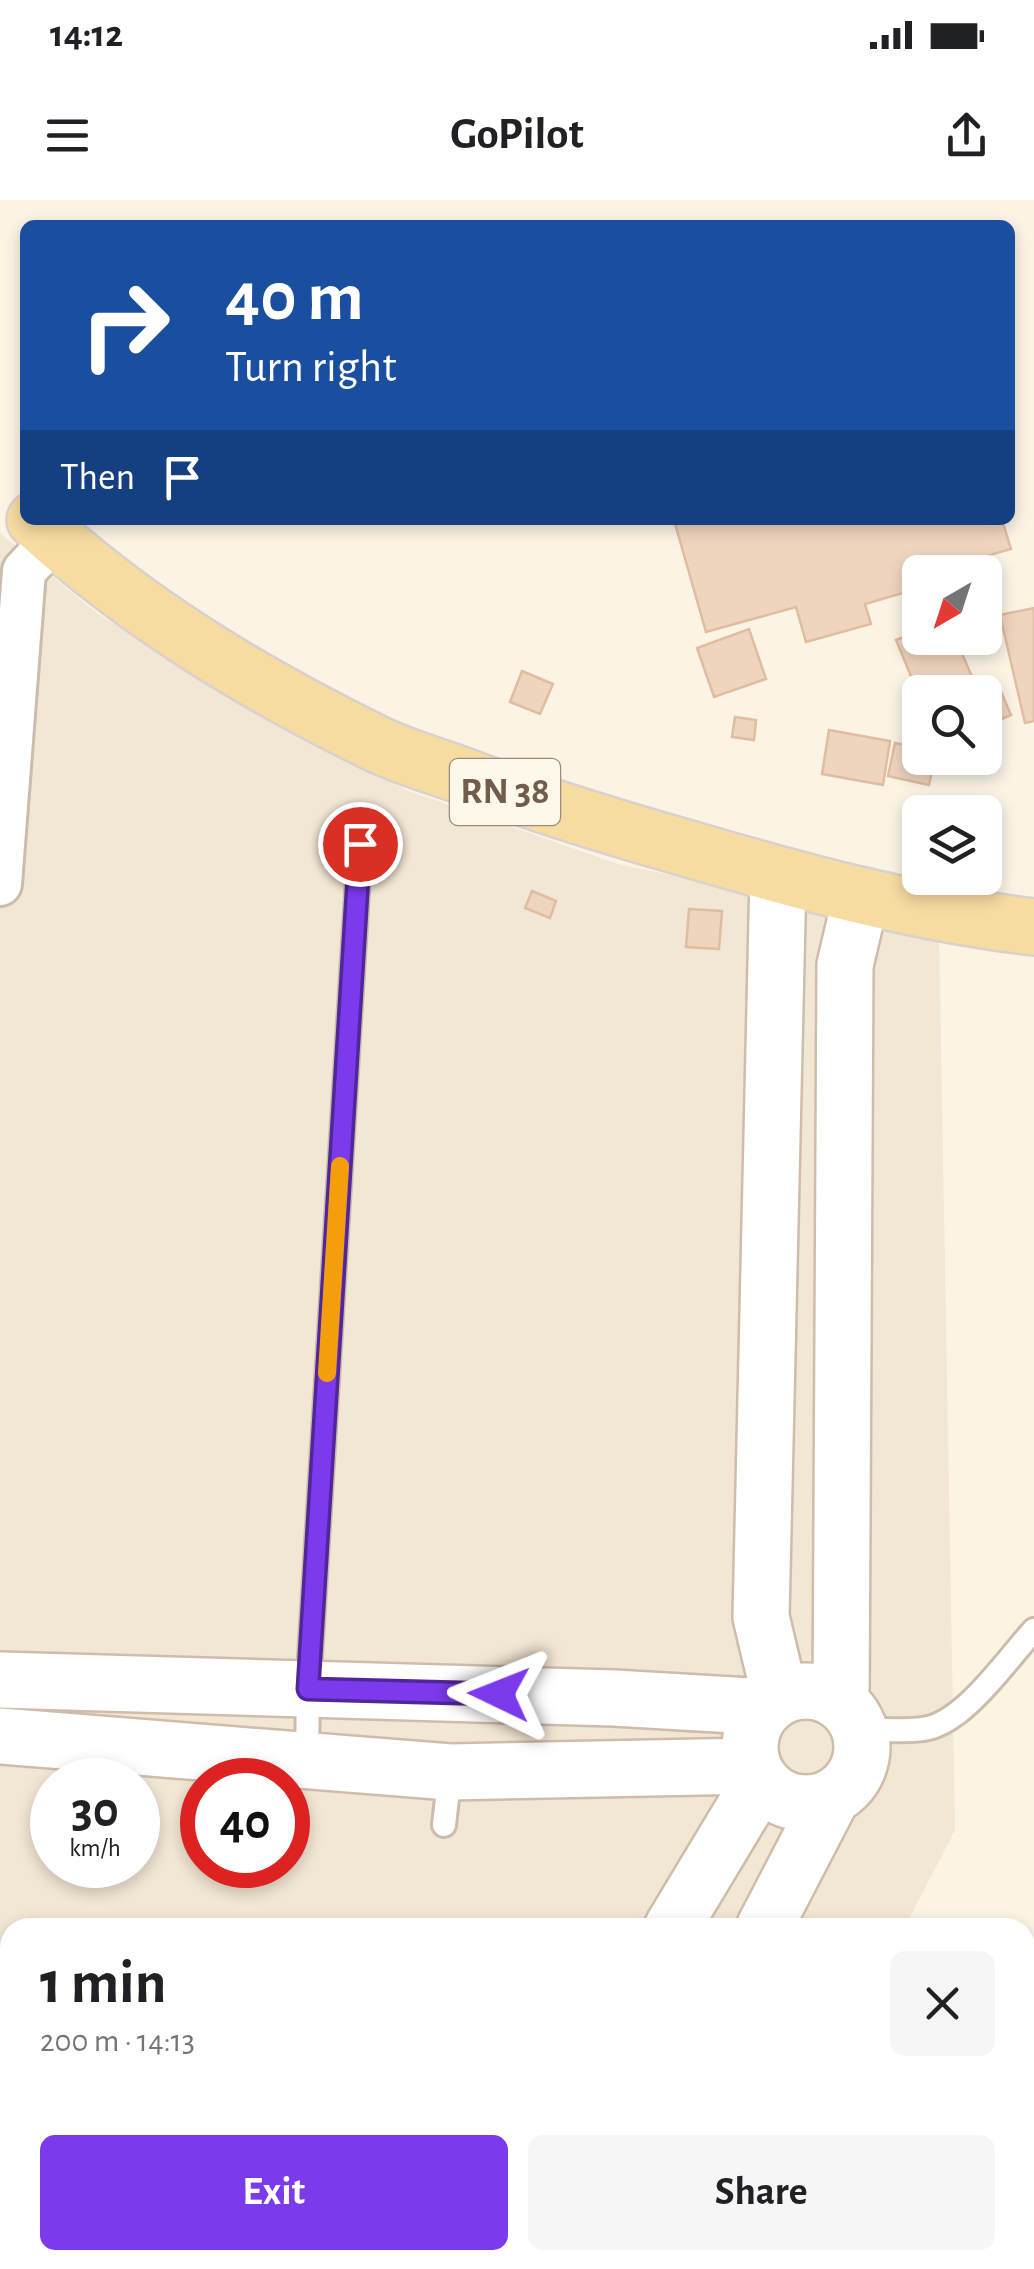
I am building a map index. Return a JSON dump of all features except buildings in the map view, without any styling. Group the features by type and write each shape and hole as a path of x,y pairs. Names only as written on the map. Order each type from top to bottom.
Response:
{"main road":[{"name":"RN 38","path":"0,487 28,542 84,565 218,659 380,745 542,806 778,875 967,919 1034,926"}],"street":[{"path":"0,884 28,542"},
{"path":"677,1918 757,1773 752,1734 773,1702 761,1617 778,875"},
{"path":"769,1918 832,1798 855,1775 862,1744 850,1716 845,965 861,897"},
{"path":"0,1680 773,1702 811,1691 850,1716"},
{"path":"0,1736 281,1758"},
{"path":"310,1760 450,1772 757,1773 786,1800 802,1803 832,1798"}],"lane":[{"path":"307,1758 308,1689 360,844"},
{"path":"850,1716 926,1729 947,1720 988,1684 1034,1630"},
{"path":"444,1825 450,1772"}],"shaded area":[{"path":"0,533 98,614 215,685 406,790 618,864 939,931 955,1830 910,1918 0,1918"}],"slow traffic":[{"path":"327,1373 340,1166"}],"route":[{"path":"360,844 308,1689 499,1694"}]}
